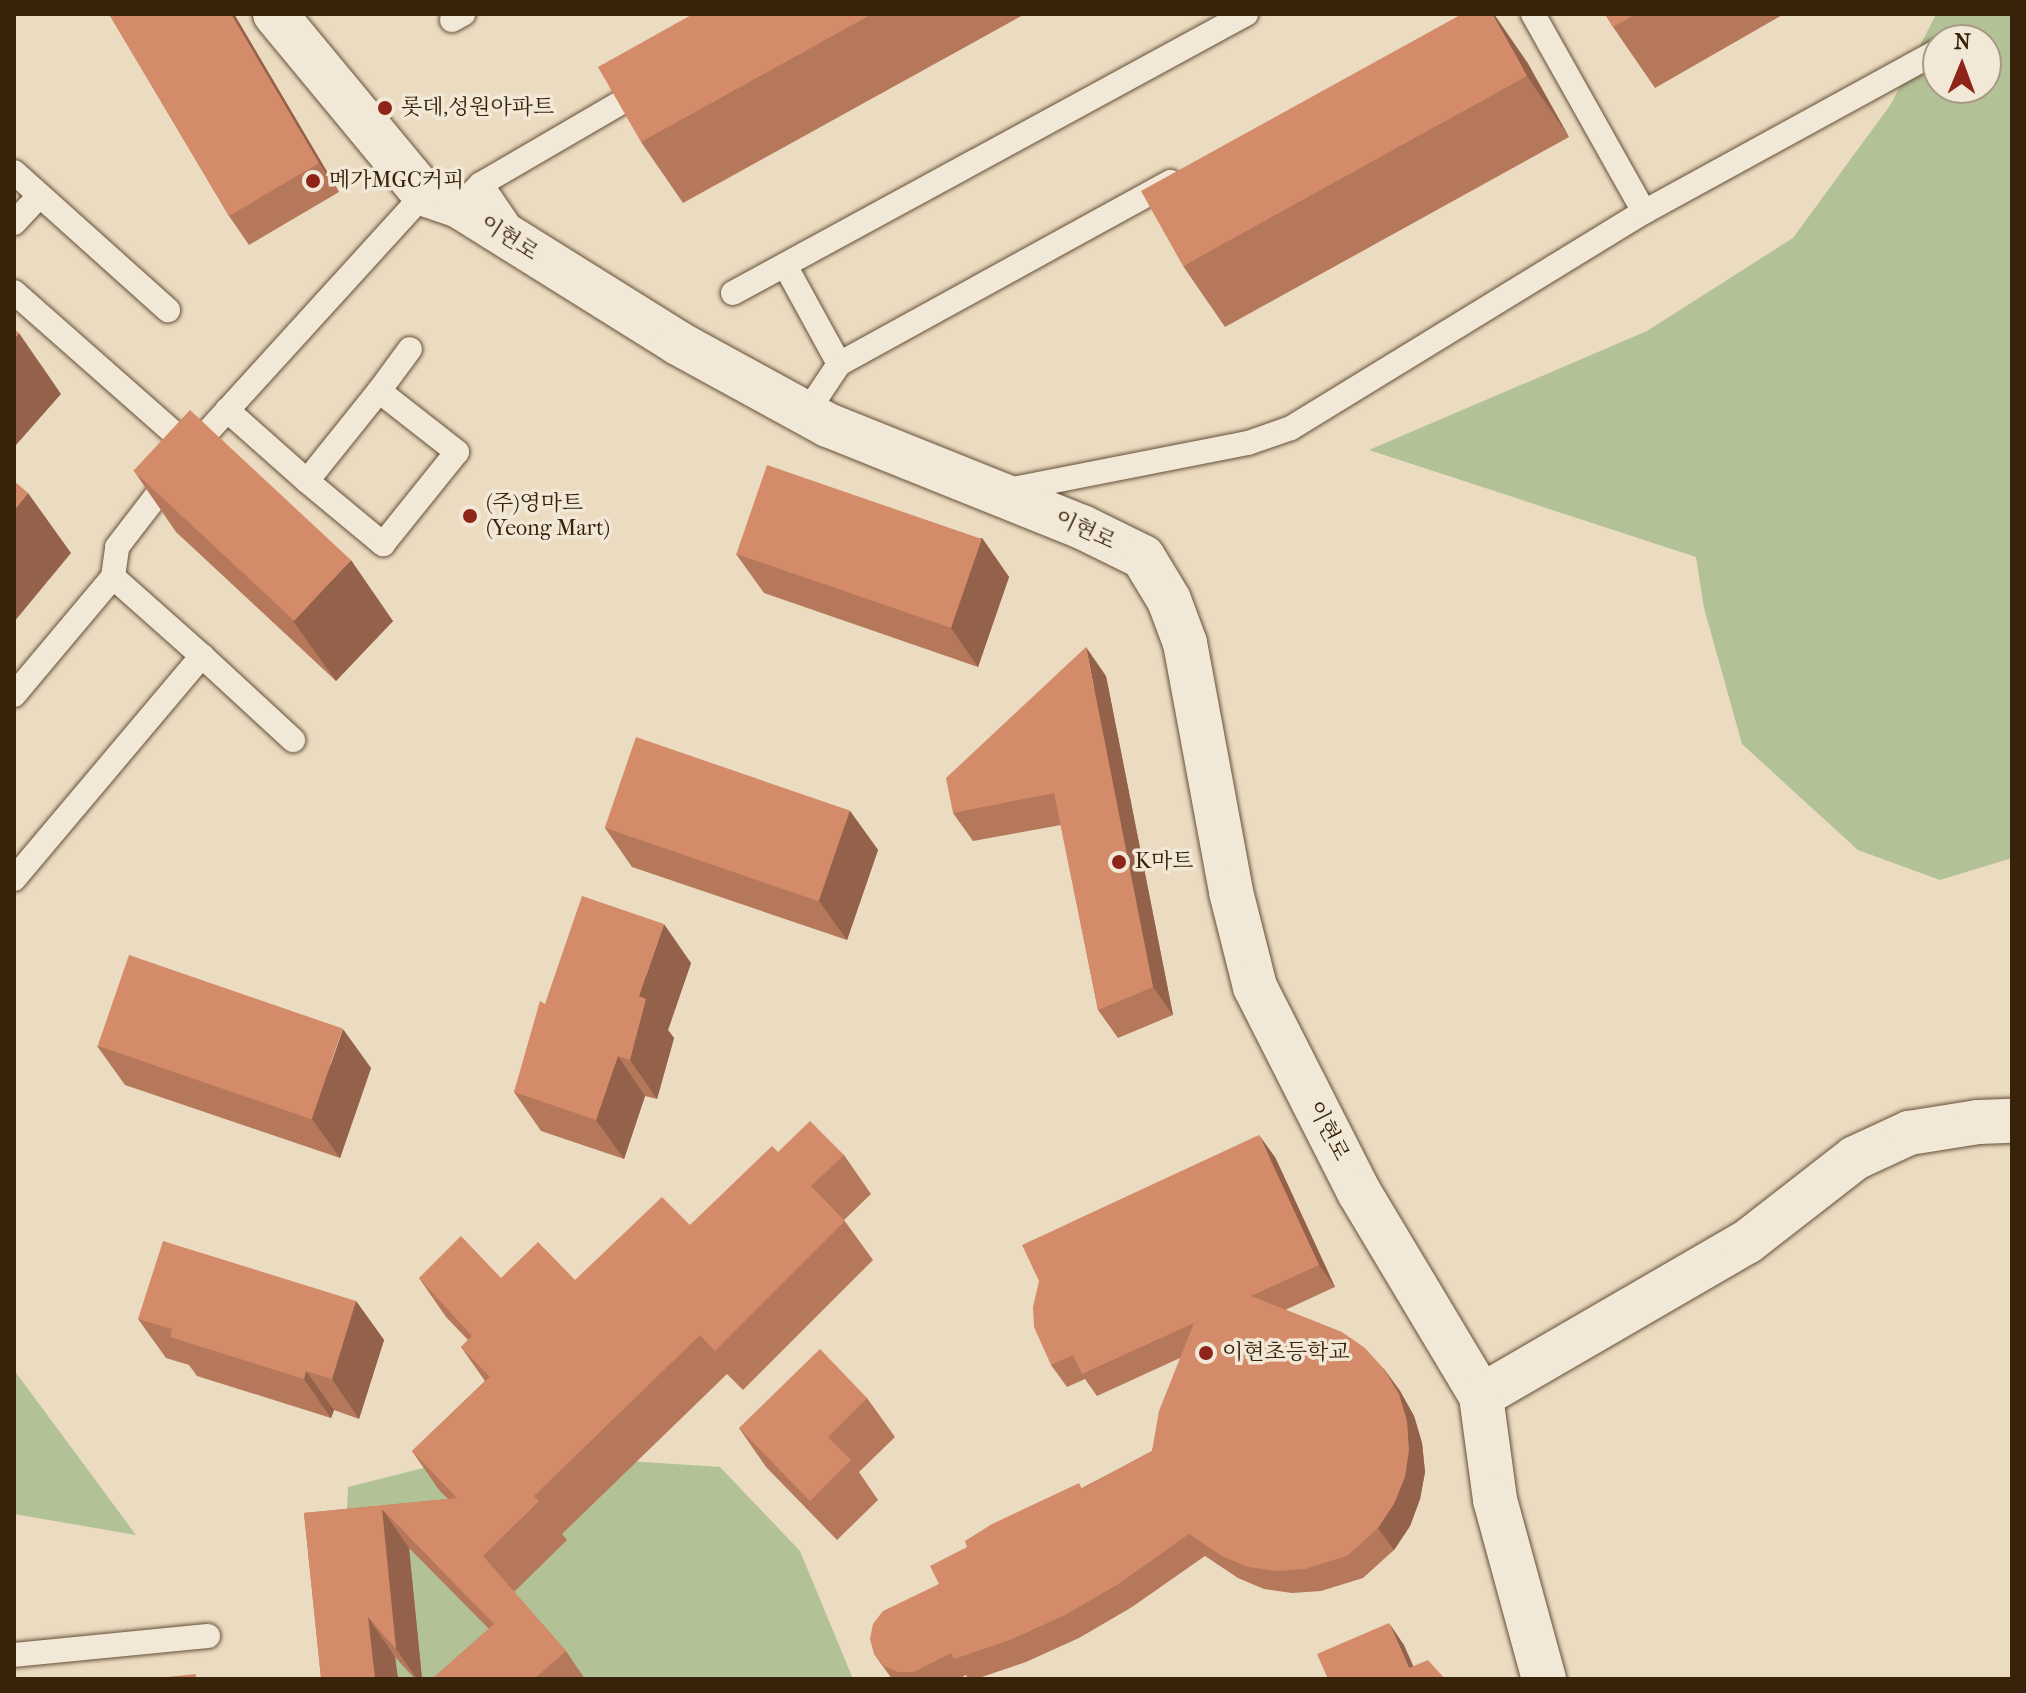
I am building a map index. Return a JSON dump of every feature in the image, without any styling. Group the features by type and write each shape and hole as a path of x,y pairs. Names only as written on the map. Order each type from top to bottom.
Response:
{"street":[{"name":"이현로","path":"275,14 455,195 678,343 828,425 1082,527 1143,557 1169,600 1185,643 1231,892 1255,987 1359,1192 1481,1396 1495,1500 1544,1679"},
{"path":"1481,1396 1747,1242 1855,1158 1909,1133 1978,1122 2012,1121"}],"lane":[{"path":"733,293 786,267 1246,14"},
{"path":"1533,14 1644,212"},
{"path":"455,195 517,238 813,403 1013,489 1248,443 1291,428 1644,212 1922,60"},
{"path":"14,695 113,577 117,547 192,449 227,410 455,195 668,75"},
{"path":"813,403 839,364 1196,168"},
{"path":"14,172 168,310"},
{"path":"14,223 40,195"},
{"path":"786,267 839,364"},
{"path":"14,292 192,449"},
{"path":"307,481 410,349"},
{"path":"227,410 383,544 457,452 379,391"},
{"path":"113,577 293,740"},
{"path":"14,879 202,656"},
{"path":"14,1655 208,1636"}],"green space":[{"path":"1936,14 2012,14 2012,858 1940,880 1858,850 1742,744 1704,608 1696,557 1369,450 1647,331 1793,238 1891,104 1922,42 1922,104 2002,104 2002,24 1931,24"},
{"path":"14,1370 136,1535 14,1514"},
{"path":"487,1452 720,1467 800,1551 853,1679 339,1679 348,1487"}],"building":[{"path":"109,14 231,14 319,163 229,216"},
{"path":"693,14 872,14 641,142 598,67"},
{"path":"1462,14 1492,14 1527,76 1183,266 1141,191"},
{"path":"1605,14 1636,14 1613,27"},
{"path":"190,410 351,560 294,621 133,471"},
{"path":"767,465 982,539 951,628 736,554"},
{"path":"14,481 28,493 14,510"},
{"path":"1086,647 1153,987 1098,1010 1054,793 953,813 946,778"},
{"path":"636,737 850,811 818,901 605,828"},
{"path":"582,896 664,924 639,996 646,999 630,1060 618,1056 596,1120 514,1092 540,1001 545,1004"},
{"path":"129,955 343,1029 311,1119 98,1046"},
{"path":"810,1121 844,1155 811,1186 845,1221 715,1351 700,1335 534,1496 539,1501 483,1556 566,1651 534,1679 432,1679 494,1624 382,1509 396,1649 368,1617 375,1679 317,1679 321,1678 304,1513 457,1498 412,1451 490,1377 461,1347 472,1336 419,1278 461,1236 501,1278 538,1242 575,1280 662,1197 690,1225 772,1146 778,1152"},
{"path":"1259,1135 1319,1265 1251,1296 1342,1332 1365,1348 1384,1369 1399,1394 1407,1421 1409,1450 1405,1477 1394,1504 1378,1528 1347,1556 1305,1569 1277,1571 1248,1567 1222,1556 1189,1534 1117,1585 1063,1616 1010,1640 954,1659 951,1653 914,1672 898,1672 884,1666 874,1654 870,1639 873,1624 883,1611 939,1584 930,1566 967,1547 965,1541 992,1524 1079,1483 1082,1489 1152,1451 1159,1411 1194,1323 1082,1374 1073,1355 1051,1365 1034,1327 1033,1307 1039,1281 1022,1245"},
{"path":"163,1241 356,1301 332,1379 306,1371 304,1379 170,1337 172,1329 138,1319"},
{"path":"820,1349 867,1398 828,1437 851,1460 810,1501 739,1428"},
{"path":"1389,1623 1409,1668 1428,1660 1445,1679 1328,1679 1317,1654"},
{"path":"196,1674 196,1679 148,1679"}],"place":[{"name":"롯데,성원아파트","path":"385,108"},
{"name":"메가MGC커피","path":"313,181"},
{"name":"(주)영마트 (Yeong Mart)","path":"470,516"},
{"name":"K마트","path":"1119,862"},
{"name":"이현초등학교","path":"1206,1353"}]}
